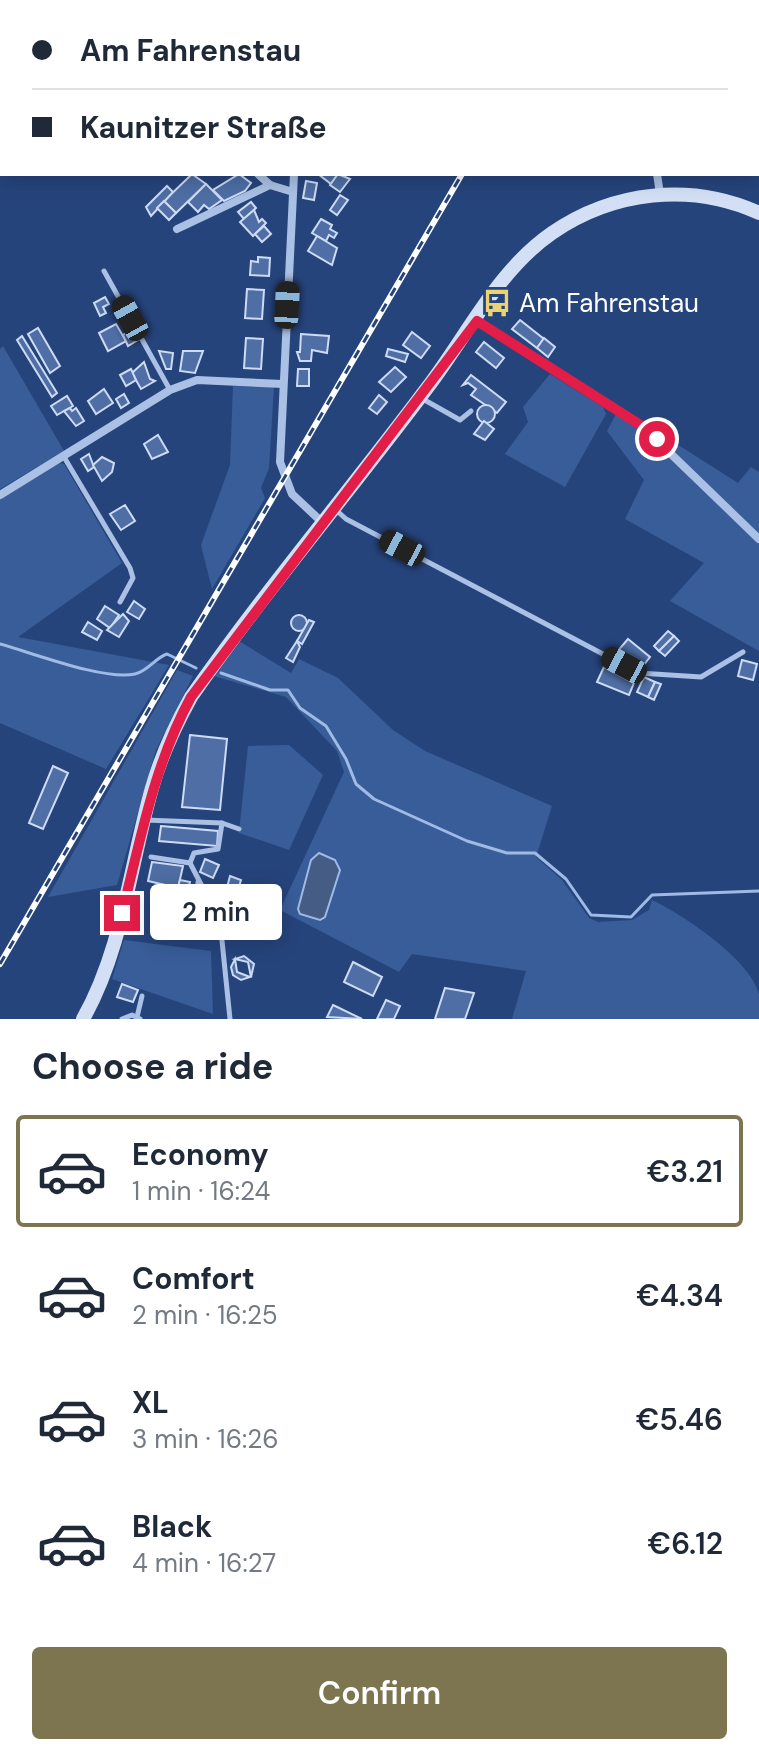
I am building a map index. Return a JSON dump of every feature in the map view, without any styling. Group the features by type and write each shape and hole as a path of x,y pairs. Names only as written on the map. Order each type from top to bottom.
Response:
{"street":[{"path":"260,176 270,185 293,192"},
{"path":"294,176 281,471 300,504 324,524"},
{"path":"657,176 660,194"},
{"path":"177,229 270,185"},
{"path":"83,1019 104,978 163,754 191,697 421,397 508,273 554,232 581,215 617,201 660,194 703,195 759,213"},
{"path":"477,321 642,426 759,539"},
{"path":"0,495 170,390 197,380 283,384"}],"lane":[{"path":"104,271 170,390"},
{"path":"421,397 460,420 471,411"},
{"path":"63,456 130,568 133,578 120,602"},
{"path":"335,509 346,519 639,673 701,677 743,652"},
{"path":"144,820 222,823 239,829"},
{"path":"222,823 218,849 194,853 190,863 220,921 230,1019"},
{"path":"151,857 190,863"},
{"path":"195,921 199,881"},
{"path":"122,1019 126,1016 138,1018 142,996"}],"shaded area":[{"path":"3,346 64,451 0,489 0,349"},
{"path":"550,374 603,407 606,414 565,487 505,454 528,422 523,407"},
{"path":"233,386 274,387 269,468 261,488 265,498 212,589 201,545 230,465"},
{"path":"616,414 642,431 650,427 738,483 751,467 759,472 759,651 670,601 704,563 625,519 644,480 607,431"},
{"path":"58,463 64,464 122,563 18,637 169,665 106,769 0,723 0,499"},
{"path":"239,641 291,673 299,659 338,678 393,730 425,751 552,806 536,857 562,880 589,918 598,922 632,920 649,910 652,900 680,916 729,953 753,980 759,994 759,1019 512,1019 526,971 412,954 399,972 280,910 344,772 337,751 286,697 214,676"},
{"path":"177,670 193,676 156,750 117,885 48,897"},
{"path":"289,745 323,775 289,850 239,833 248,746"},
{"path":"319,853 335,860 340,870 325,917 320,920 300,914 298,909 311,860"},
{"path":"124,940 211,951 213,1014 112,979"}],"building":[{"path":"190,176 206,184 176,213 164,201"},
{"path":"236,176 242,176 251,183 245,191 224,201 213,190"},
{"path":"321,176 337,176 331,184"},
{"path":"337,176 350,179 340,192 330,185"},
{"path":"306,181 317,183 314,200 303,198"},
{"path":"206,184 222,200 209,209 204,205 198,212 188,202"},
{"path":"167,186 173,192 151,216 146,207"},
{"path":"340,195 348,200 337,215 330,210"},
{"path":"164,201 176,213 169,220 157,208"},
{"path":"251,202 256,208 244,219 238,212"},
{"path":"254,210 259,222 262,219 266,223 253,236 240,222"},
{"path":"321,219 332,225 330,229 337,233 334,238 329,235 326,241 312,233"},
{"path":"264,226 271,234 262,242 255,234"},
{"path":"317,236 337,248 332,265 308,251"},
{"path":"258,257 270,258 269,276 250,275 251,261 258,262"},
{"path":"247,289 264,290 262,319 245,318"},
{"path":"105,297 109,304 103,307 106,313 100,316 94,303"},
{"path":"520,320 544,339 537,348 512,329"},
{"path":"116,324 126,341 108,351 99,333"},
{"path":"38,328 60,366 50,373 28,334"},
{"path":"132,329 138,340 128,346 123,335"},
{"path":"412,332 430,346 421,358 403,345"},
{"path":"301,334 329,336 327,353 312,350 311,361 300,361 297,352 300,352"},
{"path":"22,336 57,393 52,397 17,340"},
{"path":"246,338 263,339 261,369 244,368"},
{"path":"544,338 555,347 548,357 537,348"},
{"path":"484,342 504,358 496,368 476,352"},
{"path":"388,349 408,354 405,362 386,356"},
{"path":"159,351 173,353 171,369 166,369"},
{"path":"183,351 203,351 195,373 180,371"},
{"path":"144,362 150,379 155,381 141,389 132,373"},
{"path":"395,367 406,377 391,392 379,382"},
{"path":"131,369 136,380 126,386 120,375"},
{"path":"298,369 309,369 309,386 297,386"},
{"path":"471,375 506,402 497,413 471,395 476,389 468,383 463,385"},
{"path":"104,389 113,403 96,414 88,401"},
{"path":"124,394 129,403 121,408 116,399"},
{"path":"379,395 387,402 377,414 369,408"},
{"path":"67,396 73,406 57,415 51,406"},
{"path":"486,405 495,414 486,423 477,414"},
{"path":"70,408 72,411 76,408 84,421 76,426 64,411"},
{"path":"484,421 494,429 485,440 474,434"},
{"path":"158,435 168,452 152,459 144,444"},
{"path":"89,454 94,467 88,471 81,459"},
{"path":"102,457 114,463 112,472 102,481 93,465"},
{"path":"125,505 135,521 121,530 110,514"},
{"path":"134,601 145,609 139,619 127,612"},
{"path":"105,606 119,615 110,628 97,619"},
{"path":"123,614 129,621 119,637 107,630"},
{"path":"299,615 305,617 305,629 299,631 293,629 291,623 293,617"},
{"path":"309,620 314,622 302,644 297,641"},
{"path":"88,622 102,631 97,640 82,632"},
{"path":"668,631 674,636 659,651 654,646"},
{"path":"674,636 679,641 665,656 659,651"},
{"path":"628,639 650,657 639,671 616,653"},
{"path":"297,641 300,647 293,662 286,658"},
{"path":"742,660 757,664 753,680 738,676"},
{"path":"604,667 634,683 629,695 597,682"},
{"path":"644,677 655,682 648,697 637,692"},
{"path":"655,682 661,684 654,700 648,697"},
{"path":"190,735 227,739 220,810 182,807"},
{"path":"53,766 68,773 43,829 29,823"},
{"path":"161,826 218,831 217,846 159,841"},
{"path":"205,859 219,865 213,878 200,872"},
{"path":"152,862 183,866 178,888 148,881"},
{"path":"230,876 241,880 231,913 221,910"},
{"path":"180,880 190,882 186,897 176,895"},
{"path":"160,884 178,888 175,901 157,897"},
{"path":"244,956 254,964 251,977 248,962 235,959"},
{"path":"235,959 237,972 250,977 241,980 233,975 231,967"},
{"path":"353,962 382,977 373,996 344,982"},
{"path":"122,984 138,990 133,1002 117,997"},
{"path":"445,988 474,993 465,1019 435,1019"},
{"path":"386,1000 400,1006 394,1019 377,1019"},
{"path":"333,1005 362,1019 327,1017"}],"waterway":[{"path":"0,644 106,674 135,674 167,654 196,668"},
{"path":"221,673 270,690 288,690 300,708 326,726 346,759 356,784 374,799 467,841 507,853 535,853 566,879 591,915 631,917 652,895 759,891"}],"railway":[{"path":"0,964 461,176"}],"place":[{"name":"Am Fahrenstau","path":"497,303"}],"route":[{"path":"122,913 152,787 163,754 191,697 477,321 642,426 657,439"}]}
